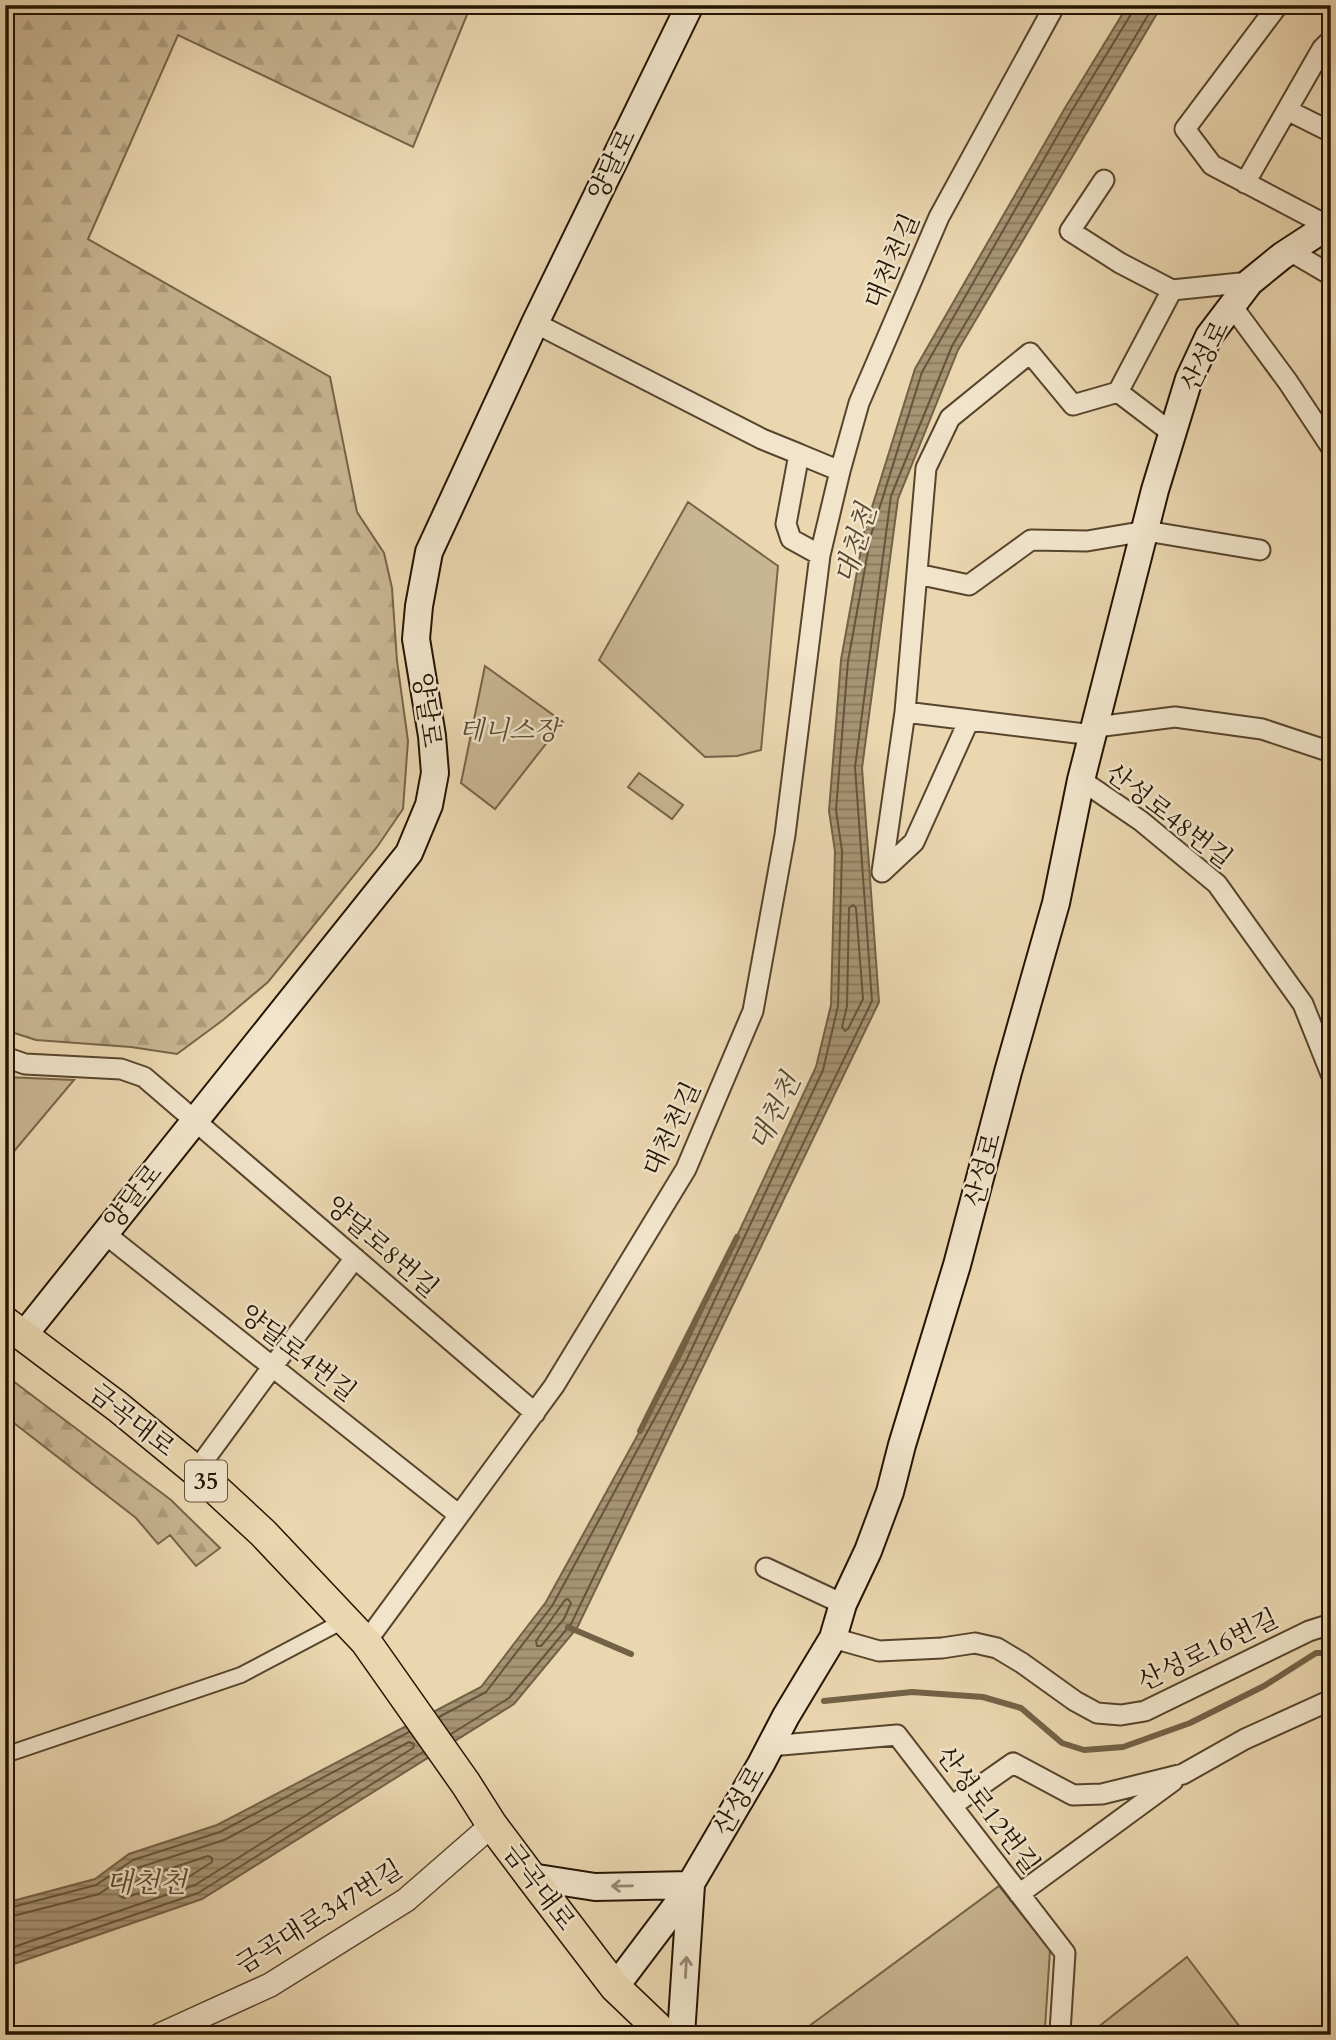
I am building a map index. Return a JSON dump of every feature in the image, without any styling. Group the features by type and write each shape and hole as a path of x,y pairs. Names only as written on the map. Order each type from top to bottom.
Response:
{"main road":[{"name":"양달로","path":"14,1329 104,1233 409,853 429,805 435,772 432,736 416,639 429,552 535,323 690,5"},
{"name":"산성로","path":"615,1987 691,1885 833,1638 843,1604 890,1492 957,1265 1056,903 1081,780 1172,433 1189,379 1209,336 1250,282 1329,225"},
{"name":"금곡대로","path":"14,1329 196,1471 263,1533 345,1620 367,1644 492,1825 615,1987 663,2035"},
{"path":"531,1877 594,1887 691,1885 681,2035"},
{"name":"금곡대로","path":"615,1987 633,2035"}],"street":[{"name":"대천천길","path":"367,1644 554,1387 687,1169 752,1011 785,835 820,555 859,403 939,217 1055,5"},
{"path":"1278,5 1185,129 1212,165 1329,225"},
{"path":"1245,183 1322,49 1331,40"},
{"path":"1287,110 1329,131"},
{"path":"1104,180 1070,231 1120,263 1172,290 1250,282"},
{"path":"1290,251 1331,275"},
{"path":"970,720 914,842 882,872 905,712 926,468 950,418 1030,354 1073,405 1118,392 1172,290"},
{"path":"1232,306 1288,382 1331,447"},
{"path":"535,323 762,439 840,471"},
{"path":"1118,392 1172,433"},
{"path":"799,454 786,524 791,539 820,555"},
{"path":"917,574 969,585 1031,540 1087,541 1146,531 1260,550"},
{"path":"905,712 1094,731 1175,717 1262,729 1331,752"},
{"name":"산성로48번길","path":"1081,780 1141,821 1217,884 1303,1004 1331,1074"},
{"name":"양달로8번길","path":"5,1057 25,1064 121,1069 144,1077 534,1413"},
{"name":"양달로4번길","path":"104,1233 459,1515"},
{"path":"196,1471 355,1258"},
{"path":"766,1568 843,1604"},
{"path":"5,1755 241,1675 345,1620"},
{"name":"산성로16번길","path":"833,1638 879,1651 942,1648 975,1643 997,1648 1097,1713 1121,1715 1145,1712 1309,1631 1331,1624"},
{"path":"1019,1894 1183,1774 1245,1739 1331,1700"},
{"name":"산성로12번길","path":"770,1746 897,1735 1065,1953 1060,2034"},
{"path":"953,1805 1013,1763 1073,1795 1087,1796 1183,1774"},
{"name":"금곡대로347번길","path":"160,2035 270,1985 406,1900 492,1825"}],"green space":[{"path":"5,5 471,5 413,147 178,35 88,239 330,377 357,512 384,553 392,588 397,661 408,741 403,809 377,847 268,982 177,1054 131,1047 36,1040 5,1030"},
{"path":"688,502 778,566 761,750 737,756 705,757 599,660"},
{"name":"테니스장","path":"485,666 563,722 495,809 461,783"},
{"path":"639,773 683,805 672,819 628,787"},
{"path":"5,1077 74,1080 5,1162"},
{"path":"5,1375 171,1500 220,1548 196,1566 170,1535 158,1544 136,1518 5,1416"},
{"path":"999,1886 1050,1950 1045,2028 1036,2035 797,2035"},
{"path":"1187,1957 1246,2035 1088,2035"}],"water":[{"name":"대천천","path":"1128,5 1162,5 958,350 898,499 862,768 879,1002 577,1628 514,1704 202,1899 5,1967 5,1903 95,1879 129,1854 217,1825 481,1687 546,1602 680,1358 816,1067 831,1005 835,851 829,811 841,660 864,533 915,369 1065,108"}],"waterway":[{"name":"대천천","path":"640,1431 737,1237"},
{"path":"568,1627 631,1654"},
{"path":"824,1701 912,1692 983,1697 1021,1708 1062,1743 1084,1750 1123,1747 1190,1723 1264,1686 1316,1653 1331,1653"}]}
